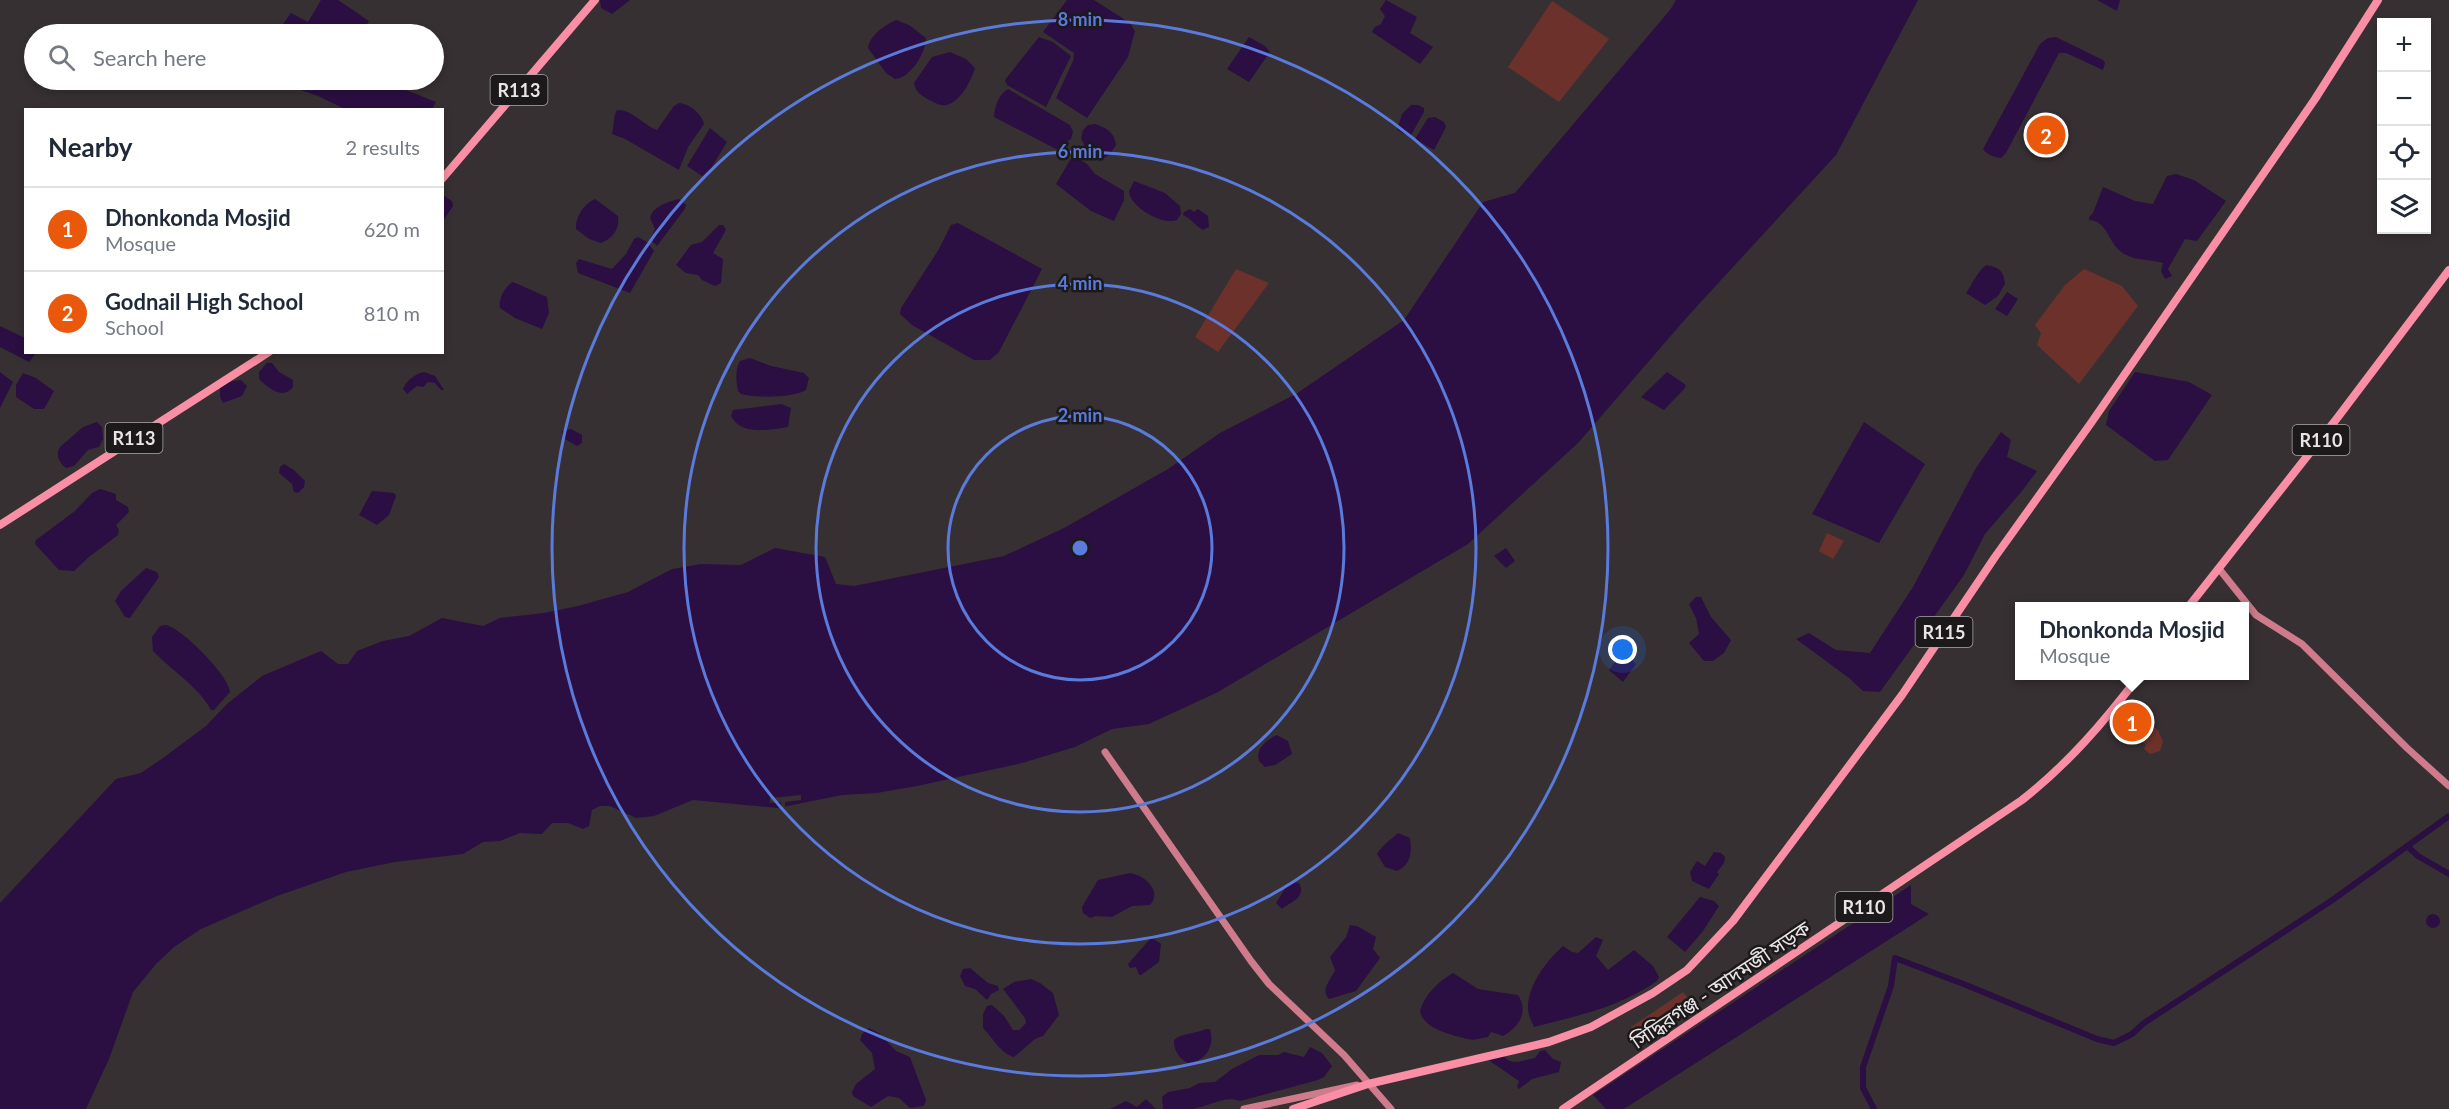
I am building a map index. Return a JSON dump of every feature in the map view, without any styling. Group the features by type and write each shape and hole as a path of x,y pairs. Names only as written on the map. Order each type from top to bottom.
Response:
{"main road":[{"name":"R113","path":"444,177 595,0"},
{"name":"R115","path":"1293,1109 1368,1084 1549,1042 1581,1030 1638,1002 1687,970 1698,959 1733,921 1902,695 1995,556 2091,423 2315,99 2378,0"},
{"name":"R110","path":"2192,602 2220,570 2449,270"},
{"name":"R113","path":"0,525 266,354"},
{"name":"সিদ্ধিরগঞ্জ - আদমজী সড়ক","path":"1563,1109 2022,800 2078,751 2135,680"}],"street":[{"path":"2220,570 2246,602"},
{"path":"2249,606 2256,615 2302,645 2449,786"},
{"path":"1105,752 1269,984 1344,1055 1391,1109"},
{"path":"1244,1109 1337,1088 1368,1084"}],"shaded area":[{"path":"321,0 338,0 369,21 367,24 283,24 291,13 308,22"},
{"path":"600,0 630,0 612,14 601,8"},
{"path":"1067,0 1094,0 1130,23 1135,31 1128,57 1087,118 1056,98 1073,61 1074,53 1043,32"},
{"path":"1386,0 1417,17 1410,33 1433,47 1420,64 1372,32 1381,24 1385,16 1380,9"},
{"path":"1676,0 1918,0 1836,155 1688,316 1578,443 1468,544 1218,692 1149,724 1112,729 1075,747 1022,763 917,786 877,793 842,795 778,808 693,800 654,816 636,818 610,806 600,806 592,810 589,826 583,829 568,823 552,823 542,834 520,833 500,841 483,842 463,854 395,862 346,872 277,896 201,929 174,947 156,964 133,992 109,1059 86,1109 0,1109 0,903 116,779 141,773 163,758 206,726 227,704 262,676 321,651 338,664 348,664 357,651 383,641 409,636 442,618 483,626 500,618 544,613 628,592 672,569 701,564 741,565 775,548 825,557 836,584 854,586 1004,556 1064,528 1168,469 1220,433 1296,394 1404,320 1483,202 1515,193"},
{"path":"2097,0 2120,0 2117,11"},
{"path":"1552,1 1609,39 1559,102 1508,67"},
{"path":"896,20 909,25 926,38 917,63 907,74 895,79 886,73 868,48 875,35"},
{"path":"1039,37 1053,42 1071,56 1046,107 1007,85 1005,80"},
{"path":"1249,37 1265,46 1270,52 1249,82 1227,69"},
{"path":"2056,37 2103,60 2105,63 2103,70 2066,53 2059,53 2006,153 2001,158 1988,154 1983,149 2040,44 2048,38"},
{"path":"950,52 966,59 975,68 961,95 952,103 942,105 921,95 914,83 932,57"},
{"path":"1008,89 1070,125 1073,132 1071,139 1056,149 994,117 998,101"},
{"path":"301,90 406,90 436,102 433,108 343,108"},
{"path":"679,103 695,110 704,124 688,147 679,170 612,134 617,110 628,112 657,130 674,106"},
{"path":"1411,105 1424,108 1424,112 1410,137 1397,130 1402,114"},
{"path":"1435,117 1444,122 1446,127 1434,150 1415,139 1428,118"},
{"path":"1095,124 1109,131 1116,145 1110,154 1100,161 1087,151 1081,138 1083,130 1088,125"},
{"path":"710,128 727,142 705,178 687,166"},
{"path":"1073,155 1087,164 1095,174 1124,191 1124,200 1114,221 1091,211 1056,184"},
{"path":"2176,174 2194,180 2226,201 2197,241 2185,239 2168,269 2172,276 2165,279 2161,271 2163,263 2134,258 2123,253 2103,227 2089,220 2089,217 2093,213 2103,187 2135,201 2153,204 2167,176"},
{"path":"1134,181 1165,193 1180,206 1181,214 1177,220 1163,220 1155,217 1134,203 1129,191"},
{"path":"444,196 452,201 453,206 444,220"},
{"path":"595,199 618,216 615,232 601,243 589,239 576,229 581,211"},
{"path":"679,199 686,205 684,210 657,246 650,239 655,229 650,218 654,210 661,205"},
{"path":"1190,209 1194,212 1198,209 1208,216 1209,227 1203,230 1183,215"},
{"path":"958,223 1042,269 999,352 990,360 974,360 912,325 900,314 901,308 939,249 951,225"},
{"path":"719,225 723,225 726,230 713,253 723,259 721,283 715,286 702,280 698,275 686,273 676,265 691,245 702,242"},
{"path":"638,237 647,242 654,251 630,293 578,273 576,263 579,259 612,269 626,254 634,239"},
{"path":"1986,265 2000,270 2005,284 1998,296 1985,305 1966,293"},
{"path":"1236,269 1269,283 1218,352 1195,337"},
{"path":"2084,269 2122,286 2138,306 2079,384 2037,345 2041,333 2035,325 2065,285"},
{"path":"513,282 547,297 549,313 542,329 515,318 500,308 503,293"},
{"path":"2007,292 2018,299 2007,316 1995,309"},
{"path":"0,326 24,338 24,354 35,354 29,362 0,347"},
{"path":"750,358 771,366 804,373 809,378 806,390 792,395 741,394 738,391 737,368 740,361"},
{"path":"267,363 272,363 279,372 293,380 293,387 289,391 276,392 259,379 259,372"},
{"path":"0,372 13,382 0,408"},
{"path":"424,372 435,376 444,390 441,390 435,383 428,382 423,387 417,386 407,394 403,389 406,383"},
{"path":"1667,372 1686,385 1664,410 1641,397"},
{"path":"2135,372 2189,382 2212,395 2168,460 2155,461 2106,425 2109,411"},
{"path":"23,373 36,378 54,391 44,409 34,409 16,397 16,385"},
{"path":"241,380 247,386 242,396 223,403 220,388 227,382"},
{"path":"781,404 791,408 788,427 748,429 741,427 731,416 733,410"},
{"path":"97,422 102,427 103,439 99,447 88,450 74,466 66,468 58,458 60,447 83,427"},
{"path":"1864,422 1925,464 1879,543 1812,514"},
{"path":"571,429 582,435 582,443 577,446 563,438 562,431"},
{"path":"2001,432 2011,440 2007,457 2037,471 1985,534 1964,575 1880,692 1863,691 1796,639 1809,633 1836,650 1870,653 1913,587 1976,468"},
{"path":"284,464 305,481 304,487 298,493 294,492 292,484 279,473 280,467"},
{"path":"100,489 116,494 116,500 128,507 129,512 116,525 119,530 118,535 74,571 59,570 35,544 36,540 75,511 92,493"},
{"path":"372,491 394,493 396,496 389,515 377,525 359,515"},
{"path":"1827,533 1844,541 1833,559 1819,551"},
{"path":"1506,548 1515,561 1506,568 1494,556"},
{"path":"146,568 157,572 159,577 130,618 125,617 115,601 121,591"},
{"path":"1696,597 1701,597 1711,617 1731,640 1724,653 1713,661 1704,661 1689,643 1699,634 1696,618 1689,604"},
{"path":"166,625 174,628 204,654 228,685 230,692 214,710 211,710 192,686 153,651 152,637 160,626"},
{"path":"1622,653 1629,658 1626,663 1629,664 1631,659 1636,664 1623,682 1609,670"},
{"path":"2148,723 2158,730 2163,742 2160,751 2150,754 2144,749 2146,745 2140,739"},
{"path":"1277,735 1288,741 1292,754 1275,765 1265,767 1259,761 1260,749 1269,739"},
{"path":"1398,833 1410,838 1411,848 1408,862 1397,871 1385,867 1377,854"},
{"path":"1714,852 1721,853 1725,857 1724,863 1717,872 1719,874 1709,889 1692,881 1690,872 1697,861 1705,866"},
{"path":"1130,873 1150,884 1154,894 1150,905 1132,906 1112,917 1090,918 1083,913 1082,907 1098,880"},
{"path":"1289,882 1299,883 1300,896 1282,909 1276,903"},
{"path":"1911,885 1911,904 1929,914 1624,1109 1606,1109 1593,1095"},
{"path":"1700,897 1714,901 1719,906 1703,931 1685,952 1667,937"},
{"path":"2433,914 2438,916 2440,921 2438,926 2433,928 2428,926 2426,921 2428,916"},
{"path":"1350,925 1357,926 1376,937 1373,949 1380,958 1356,991 1329,999 1326,988 1335,970 1330,957 1346,937"},
{"path":"1596,937 1603,940 1596,956 1608,970 1634,950 1653,966 1659,977 1657,981 1613,1004 1534,1027 1528,1011 1529,1000 1534,983 1545,966 1563,946 1578,953"},
{"path":"1150,939 1161,944 1159,962 1139,975 1136,967 1130,968 1128,964"},
{"path":"970,968 988,983 998,986 999,990 991,994 987,1000 975,989 965,986 960,976 963,969"},
{"path":"1453,973 1478,989 1518,995 1523,1007 1518,1024 1503,1036 1491,1032 1488,1037 1473,1040 1447,1034 1427,1023 1420,1011 1425,999 1438,984"},
{"path":"1031,979 1053,993 1059,1015 1043,1036 1035,1039 1014,1057 1001,1049 983,1028 983,1014 987,1006 992,1005 1004,1016 1013,1030 1019,1030 1026,1023 1025,1018 1003,989 1014,982"},
{"path":"1683,992 1692,1004 1640,1040 1631,1027"},
{"path":"869,1028 879,1033 896,1051 910,1057 926,1100 924,1106 910,1108 899,1098 888,1096 871,1107 853,1096 852,1092 856,1084 875,1069 872,1053 860,1040 862,1034"},
{"path":"1210,1029 1211,1035 1208,1051 1191,1064 1184,1061 1176,1051 1174,1040"},
{"path":"1310,1047 1322,1053 1332,1066 1324,1077 1318,1080 1240,1101 1228,1099 1192,1109 1163,1109 1162,1097 1168,1092 1190,1088 1199,1083 1215,1082 1232,1069 1259,1055 1278,1055 1284,1052 1304,1057"},
{"path":"1545,1050 1553,1059 1561,1062 1559,1072 1532,1079 1519,1089 1517,1087 1519,1081 1487,1059 1503,1055 1510,1061 1518,1062 1535,1058 1540,1051"},
{"path":"1146,1099 1156,1109 1110,1109 1126,1101 1137,1107"}],"pier":[{"path":"801,795 801,800 785,802 785,807 782,808 781,802 770,803 770,798"}],"waterway":[{"path":"1874,1109 1863,1088 1863,1067 1891,986 1895,958 2097,1039 2114,1043 2132,1034 2144,1023 2331,901 2449,816"},
{"path":"2407,846 2418,856 2449,874"}],"place":[{"name":"Godnail High School","path":"2046,135"},
{"name":"Dhonkonda Mosjid","path":"2132,722"}]}
